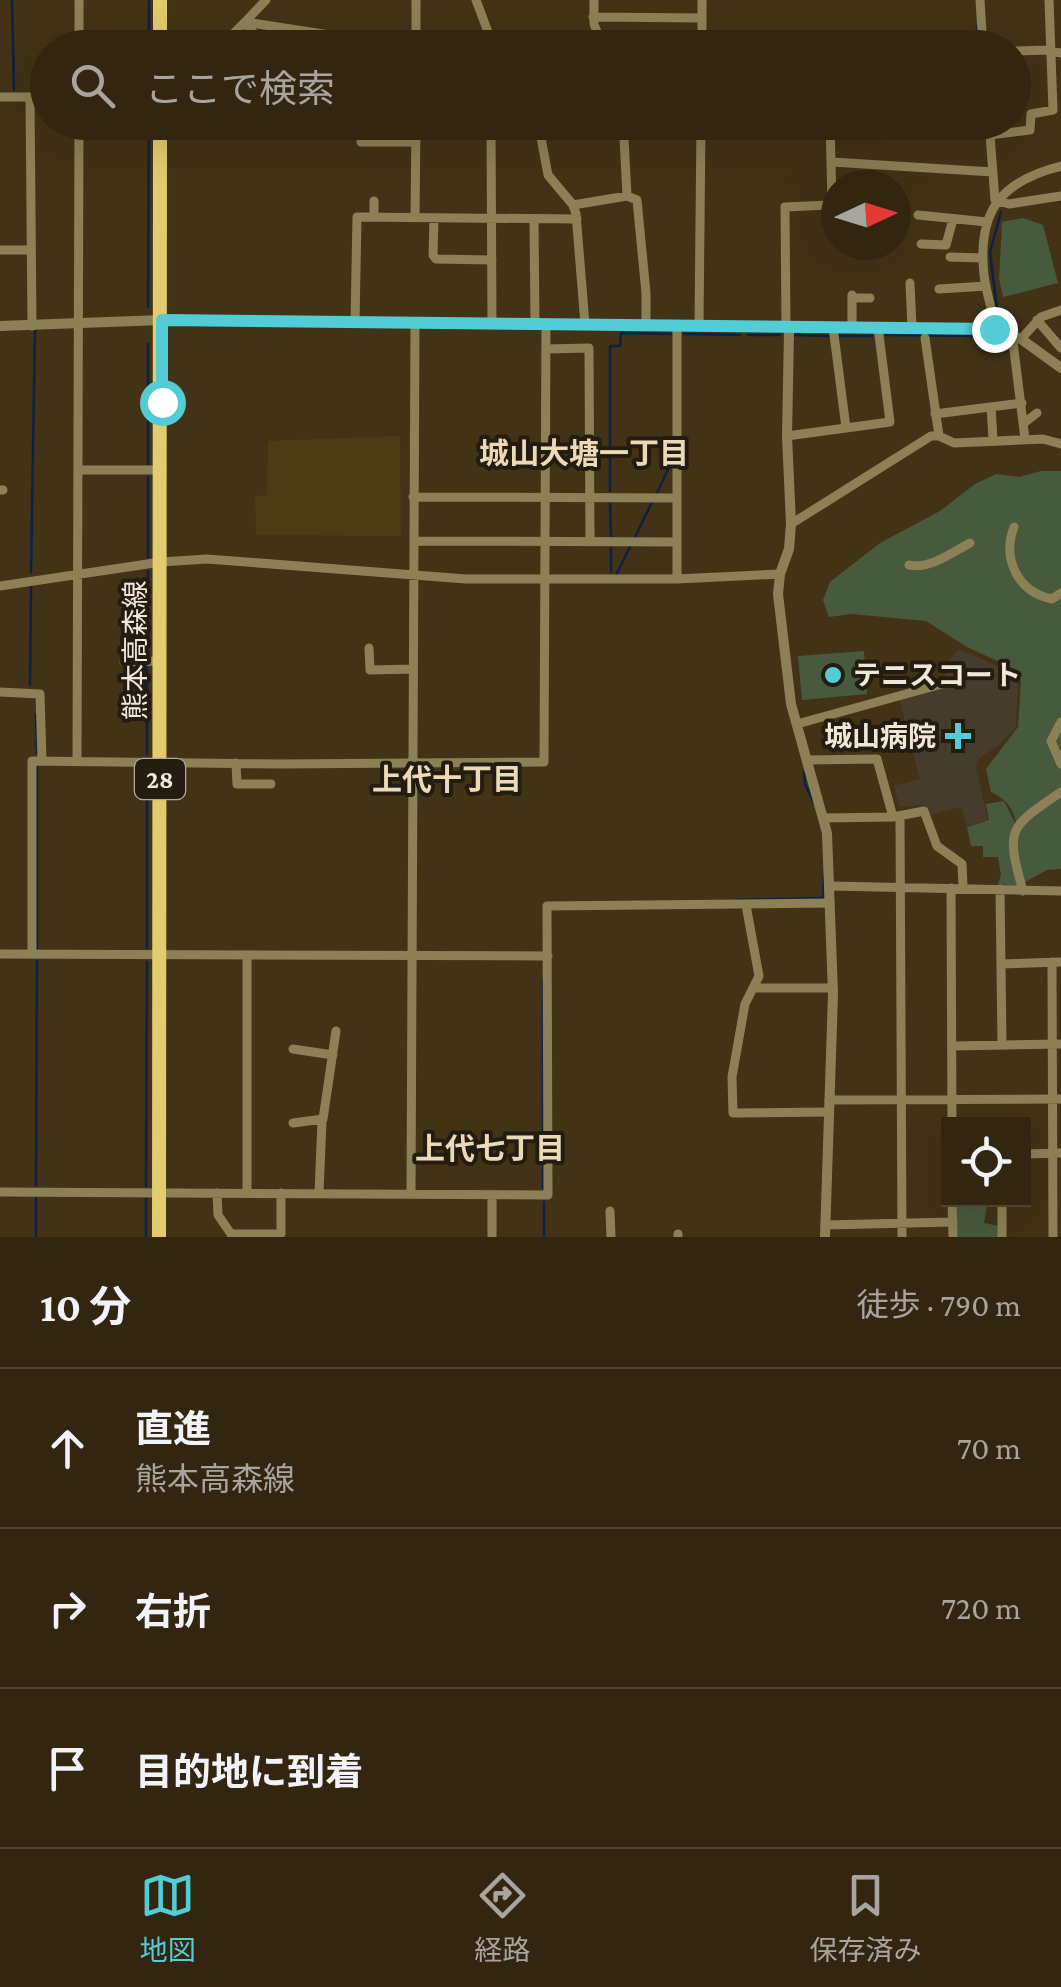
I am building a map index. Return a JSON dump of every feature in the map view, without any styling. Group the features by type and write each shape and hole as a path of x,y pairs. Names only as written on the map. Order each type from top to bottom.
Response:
{"main road":[{"path":"160,0 160,30"},
{"name":"熊本高森線","path":"159,1237 160,140"}],"street":[{"path":"79,0 80,30"},
{"path":"237,30 266,0"},
{"path":"416,0 416,30"},
{"path":"476,0 487,30"},
{"path":"594,0 597,30"},
{"path":"702,0 702,30"},
{"path":"980,0 982,30"},
{"path":"1031,114 1053,110 1056,51 1049,2 1061,3"},
{"path":"594,18 702,18"},
{"path":"245,22 297,30"},
{"path":"245,22 251,30"},
{"path":"0,97 30,97"},
{"path":"30,140 32,326"},
{"path":"77,761 79,140"},
{"path":"491,140 492,323"},
{"path":"541,140 548,175 573,205 577,219 585,324"},
{"path":"624,140 628,196"},
{"path":"700,326 701,140"},
{"path":"831,140 830,204 785,207 791,524 778,594 791,704 824,818 830,886 832,988 825,1231 952,1222"},
{"path":"990,140 993,196 997,202 1009,204 1061,196"},
{"path":"360,142 416,142 415,218"},
{"path":"832,162 993,172"},
{"path":"994,329 983,258 988,222 997,202 1020,178 1061,166"},
{"path":"573,205 628,196 637,200 646,324"},
{"path":"374,201 374,217"},
{"path":"918,216 988,222"},
{"path":"355,323 356,217 577,219"},
{"path":"434,218 436,259 492,260"},
{"path":"922,244 946,245 953,219"},
{"path":"32,954 32,761 544,762 546,349 540,323 534,220"},
{"path":"0,250 31,250"},
{"path":"950,256 983,258"},
{"path":"910,282 912,328"},
{"path":"939,289 986,286"},
{"path":"852,327 852,297 870,298"},
{"path":"1016,336 1037,320 1061,310"},
{"path":"0,326 162,320 646,324 833,332 878,327 912,328 925,333 994,329 1016,336 1060,365"},
{"path":"1037,320 1061,348"},
{"path":"411,1194 415,323"},
{"path":"677,325 677,579"},
{"path":"787,436 890,422 878,327"},
{"path":"833,332 846,428"},
{"path":"925,333 939,436"},
{"path":"1016,336 1025,439"},
{"path":"546,349 588,348 590,542"},
{"path":"936,414 1022,403"},
{"path":"991,406 993,439"},
{"path":"1024,423 1037,413"},
{"path":"791,524 928,437 939,436 954,443 1043,439 1061,444"},
{"path":"78,470 162,470"},
{"path":"413,497 677,498"},
{"path":"1014,527 1008,544 1016,576 1039,596 1059,599"},
{"path":"414,541 677,542"},
{"path":"909,565 918,567 970,542"},
{"path":"0,586 161,562 208,559 466,579 677,579 780,574"},
{"path":"369,648 370,670 414,669"},
{"path":"124,662 160,661"},
{"path":"797,724 942,684"},
{"path":"0,692 40,694 42,761"},
{"path":"1061,722 1051,741 1061,764"},
{"path":"807,760 877,759 897,816 902,887 902,1237"},
{"path":"236,763 237,784 272,784"},
{"path":"1024,891 1015,862 1014,832 1020,821 1061,792"},
{"path":"824,818 897,816 924,811 938,846 962,864 963,887"},
{"path":"830,886 1061,891"},
{"path":"952,888 952,1117"},
{"path":"1000,889 1002,1045"},
{"path":"0,1192 548,1196 547,906 830,903"},
{"path":"746,904 760,966 745,1004 732,1076 732,1113 829,1112"},
{"path":"0,954 548,956"},
{"path":"246,1193 247,956"},
{"path":"1001,964 1056,962 1057,1153 1053,1237"},
{"path":"753,988 832,988"},
{"path":"319,1193 322,1121 336,1030"},
{"path":"952,1046 1057,1044"},
{"path":"292,1049 332,1054"},
{"path":"830,1100 1057,1100"},
{"path":"293,1124 322,1121"},
{"path":"1031,1154 1057,1153"},
{"path":"217,1192 218,1214 231,1234 281,1234 281,1193"},
{"path":"492,1195 492,1237"},
{"path":"952,1207 952,1237"},
{"path":"1002,1207 1002,1237"},
{"path":"610,1211 612,1237"}],"shaded area":[{"path":"400,436 401,536 256,535 255,496 267,495 268,441"},
{"name":"城山病院","path":"959,649 1010,672 1018,684 1016,727 978,759 976,768 988,820 967,826 961,807 931,815 925,805 899,807 894,786 920,779 898,694 946,679 945,665"}],"green space":[{"path":"1023,218 1043,225 1058,283 1003,297 999,279 1002,222"},
{"path":"1061,471 1061,869 1047,870 1025,882 1020,872 1018,886 998,884 998,857 983,857 983,846 971,846 967,827 989,820 986,804 1004,801 1016,825 1008,805 1001,797 991,792 986,769 1018,727 1021,681 1008,666 967,647 926,621 852,614 829,617 823,600 830,582 880,543 940,511 975,484 996,474 1019,477"},
{"name":"テニスコート","path":"864,651 867,694 802,700 798,656"},
{"path":"955,1207 987,1207 984,1223 999,1226 999,1237 955,1237"}],"waterway":[{"path":"12,0 14,90"},
{"path":"149,0 149,30"},
{"path":"977,26 977,30"},
{"path":"148,307 149,140"},
{"path":"997,309 990,252 1001,212"},
{"path":"31,572 35,329"},
{"path":"610,491 610,346 620,346 621,333 671,334"},
{"path":"684,334 740,335"},
{"path":"748,335 780,335"},
{"path":"794,335 830,336"},
{"path":"886,335 974,336"},
{"path":"838,336 872,336"},
{"path":"148,344 148,464"},
{"path":"656,495 672,461"},
{"path":"148,477 148,557"},
{"path":"634,539 652,502"},
{"path":"610,504 611,536"},
{"path":"616,575 630,547"},
{"path":"611,548 611,572"},
{"path":"147,655 148,571"},
{"path":"30,685 31,586"},
{"path":"147,668 147,754"},
{"path":"36,715 37,753"},
{"path":"37,766 37,948"},
{"path":"147,767 147,948"},
{"path":"804,772 814,803"},
{"path":"735,900 823,898 824,875"},
{"path":"36,1185 37,961"},
{"path":"146,1186 147,962"},
{"path":"543,980 543,1188"},
{"path":"36,1198 36,1237"},
{"path":"146,1199 146,1237"},
{"path":"544,1202 544,1237"}],"place":[{"name":"テニスコート","path":"833,675"},
{"name":"城山病院","path":"958,736"}],"district":[{"name":"城山大塘一丁目","path":"584,453"},
{"name":"上代十丁目","path":"447,779"},
{"name":"上代七丁目","path":"490,1148"}],"route":[{"path":"162,402 162,320 994,329"}]}
